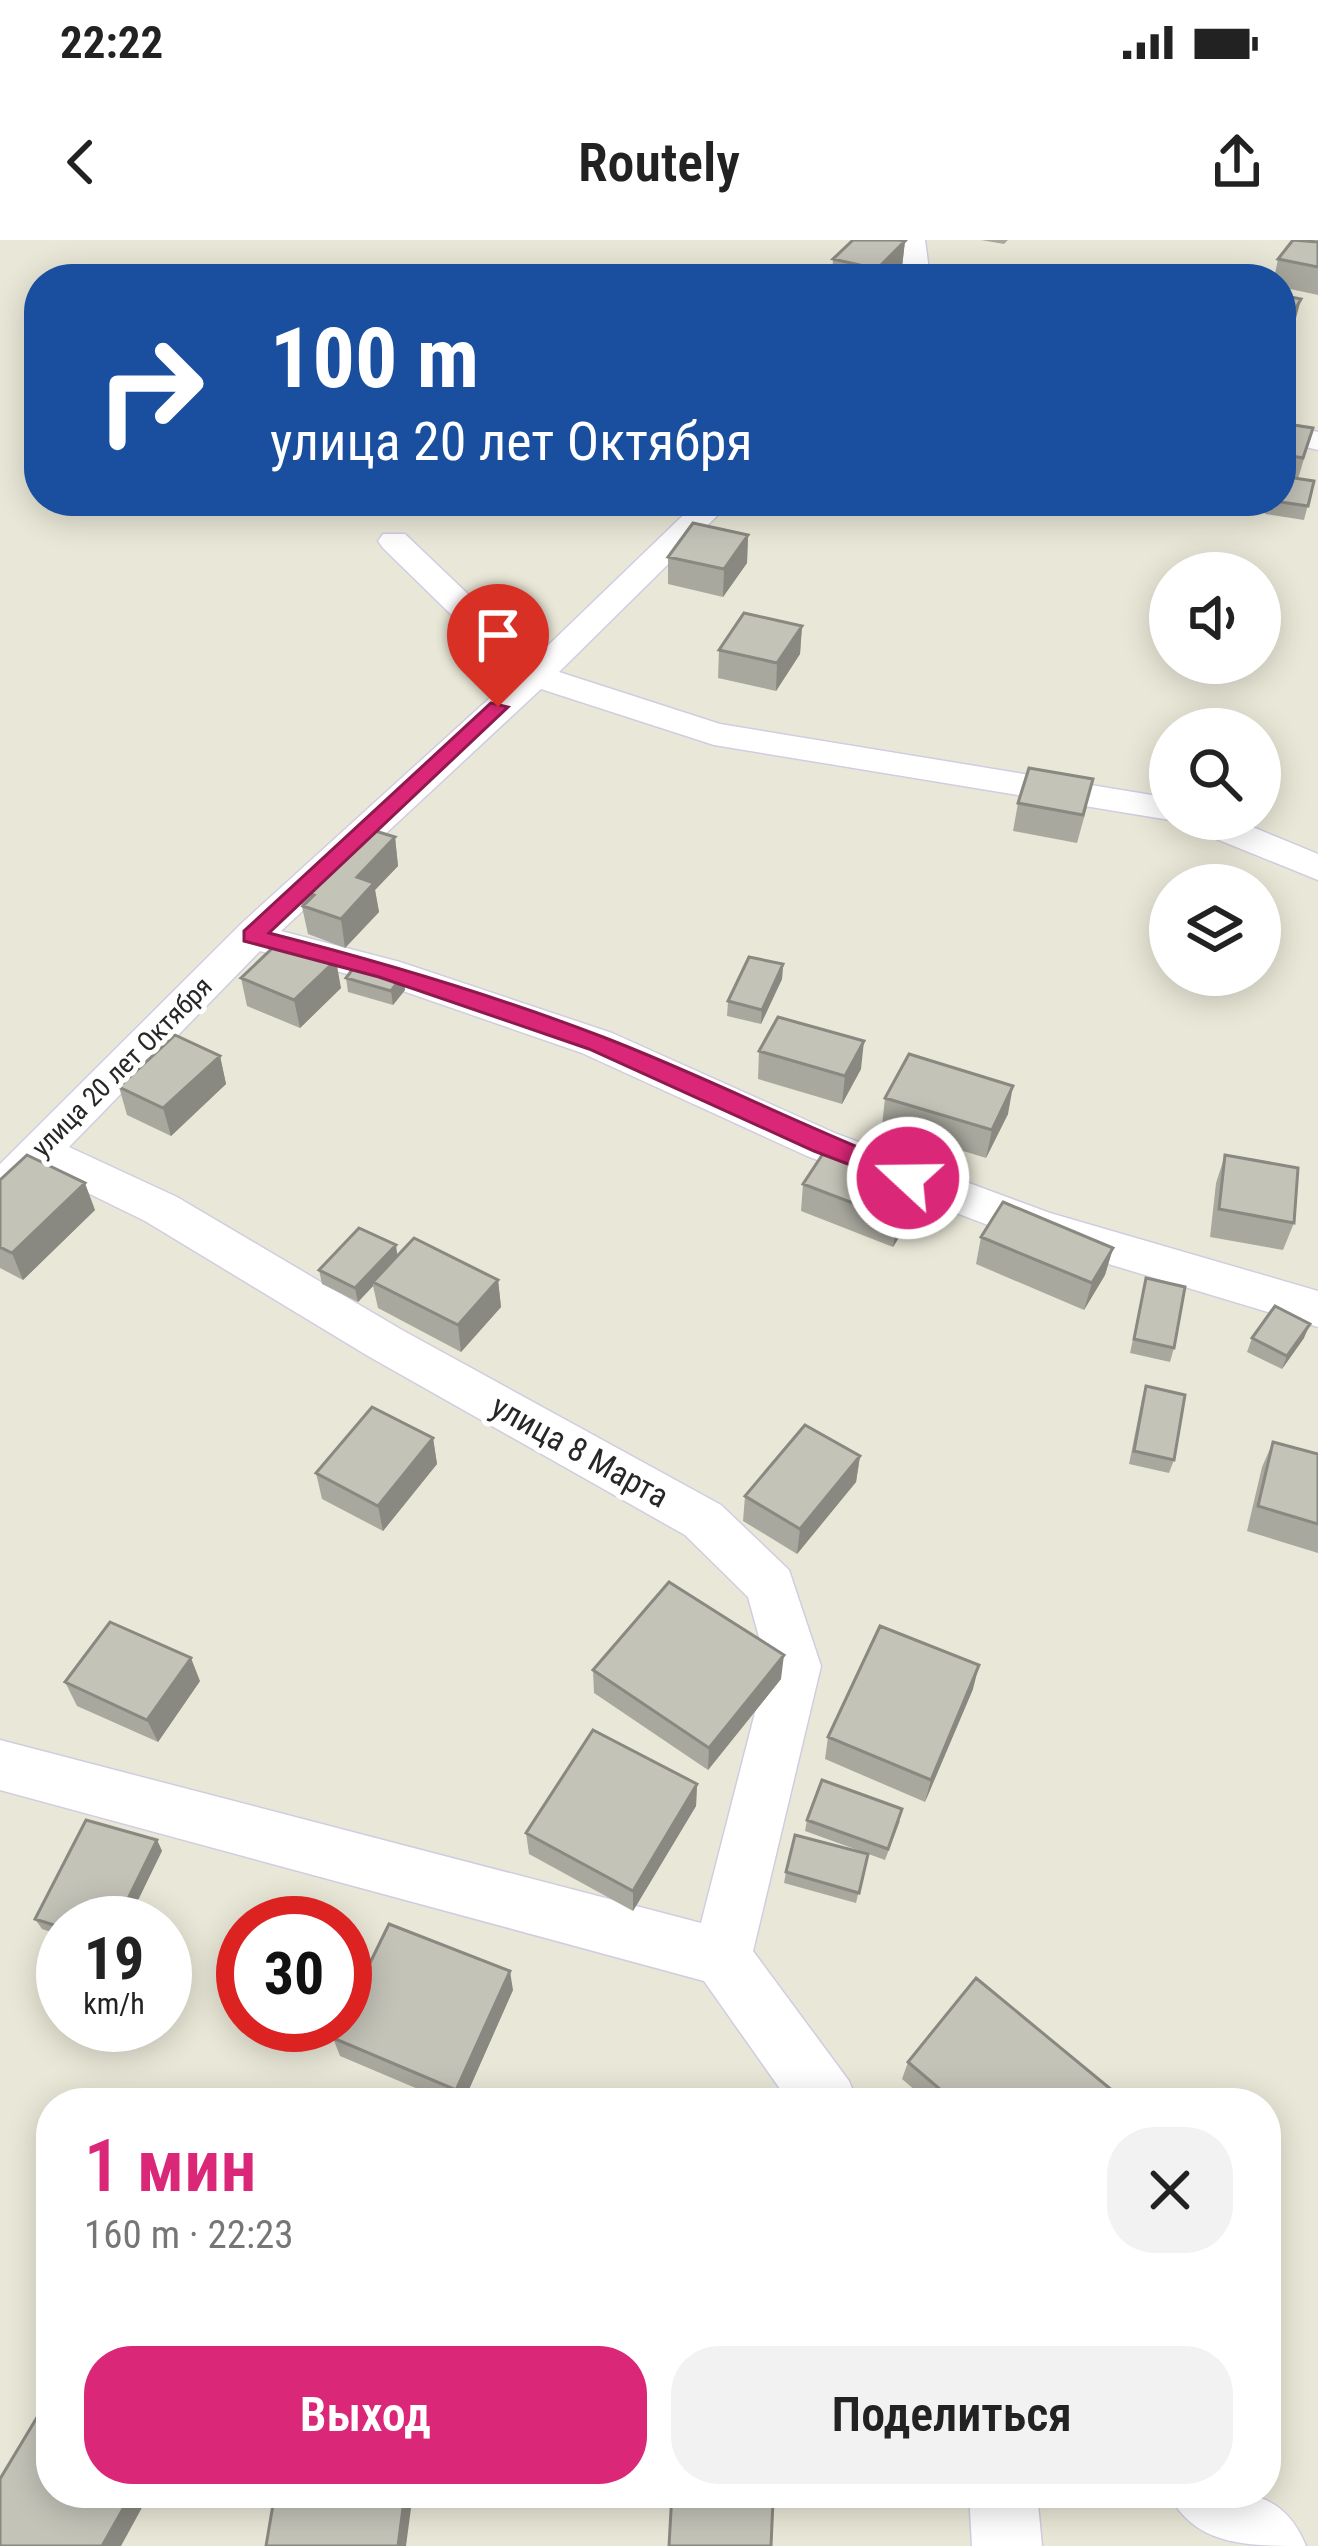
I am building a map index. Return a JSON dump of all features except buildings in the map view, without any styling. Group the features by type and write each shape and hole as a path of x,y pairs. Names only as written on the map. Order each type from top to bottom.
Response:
{"street":[{"name":"улица 20 лет Октября","path":"0,1190 252,936 532,675 590,630 701,516"},
{"path":"394,541 532,675 714,734 1149,806"},
{"path":"1251,840 1318,868"},
{"path":"252,936 386,971 597,1043 822,1145 1038,1226 1318,1310"},
{"name":"улица 8 Марта","path":"40,1150 161,1209 385,1343 704,1520 771,1586 794,1666 722,1957"},
{"path":"0,1765 722,1957 816,2088"},
{"path":"1004,2508 1007,2546"},
{"path":"1221,2508 1270,2546"}],"route":[{"path":"498,707 252,936 386,971 597,1043 822,1145 908,1178"}]}
